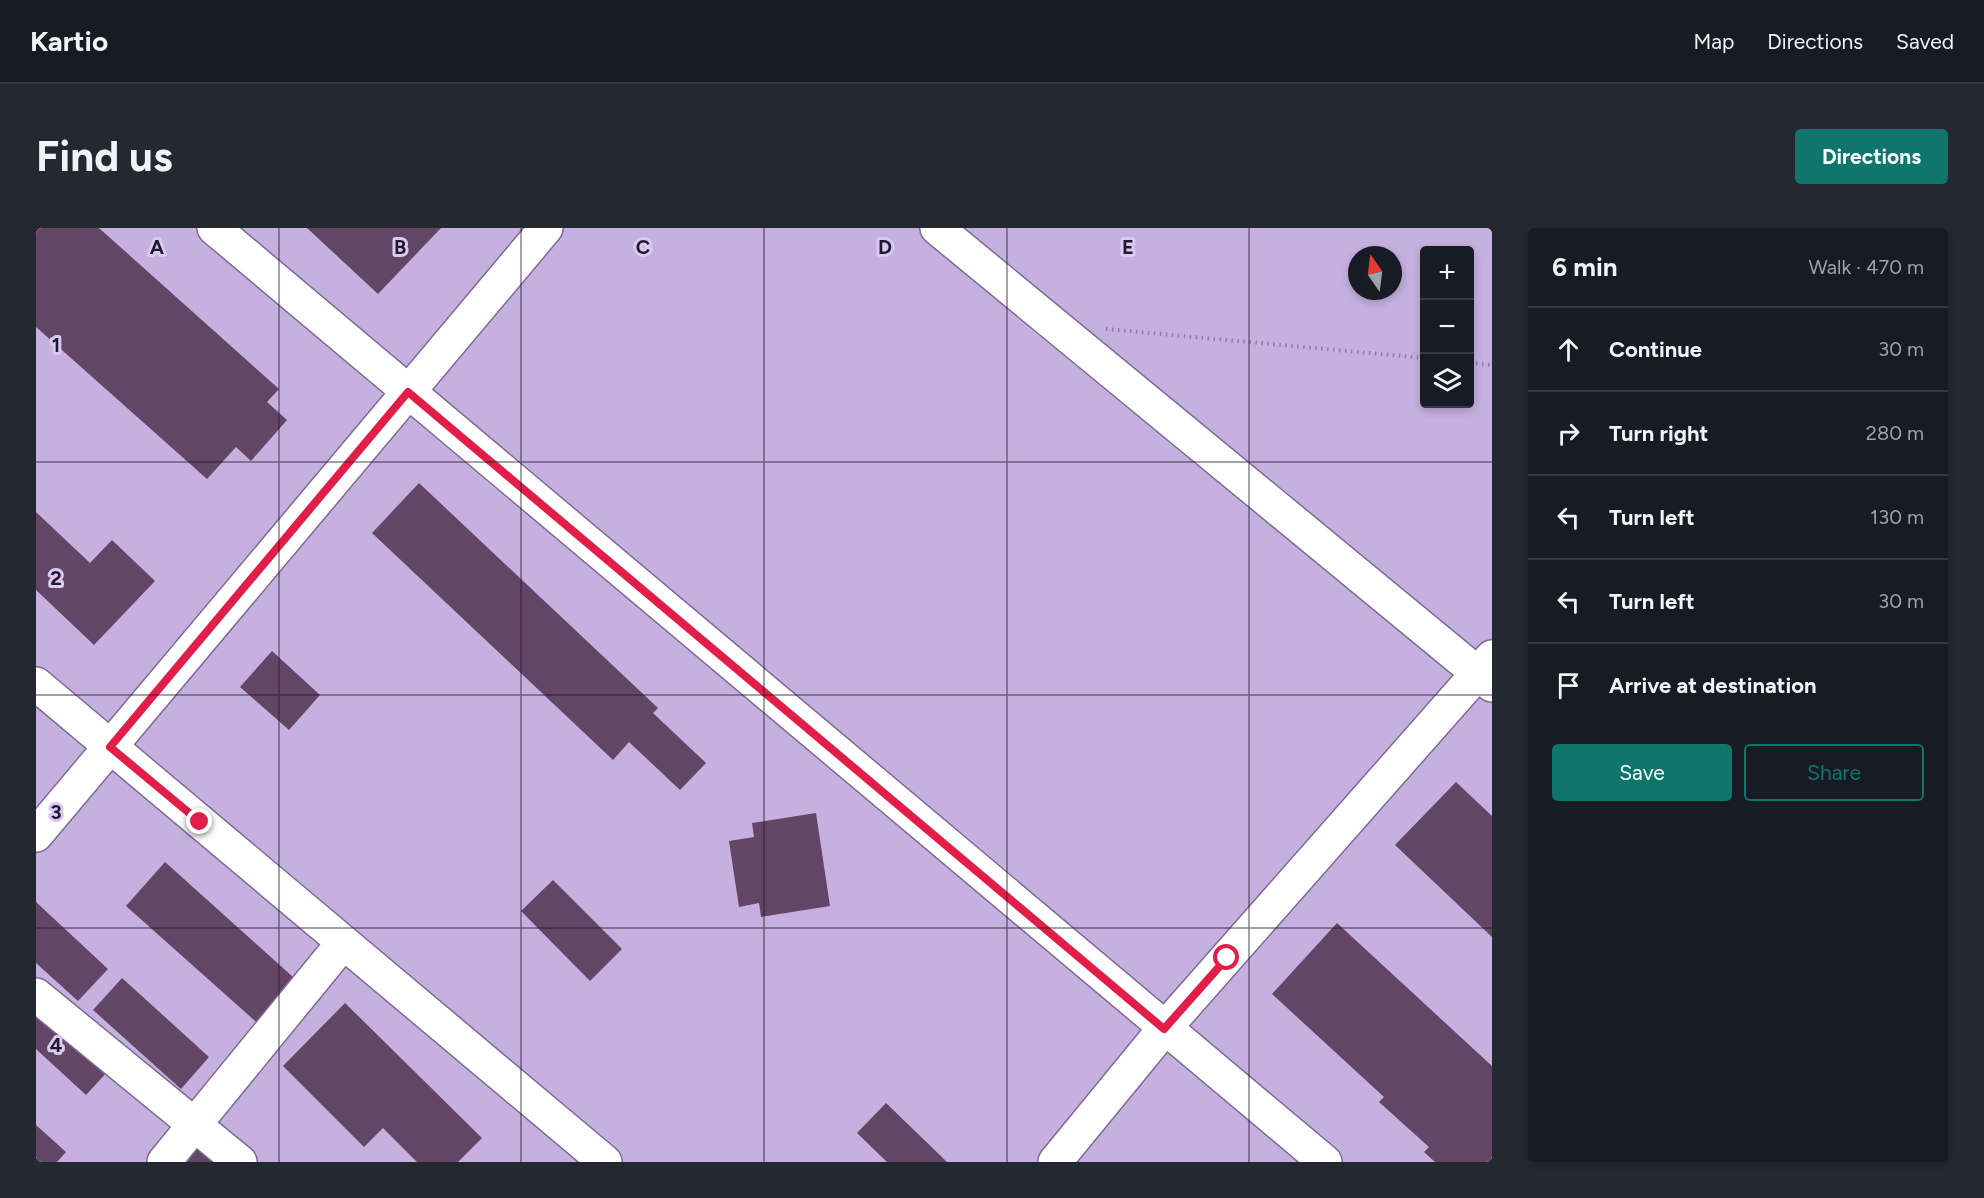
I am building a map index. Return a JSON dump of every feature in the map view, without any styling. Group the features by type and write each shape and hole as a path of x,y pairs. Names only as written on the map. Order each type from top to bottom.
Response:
{"lane":[{"path":"214,228 1325,1162"},
{"path":"36,835 546,228"},
{"path":"937,228 1488,672 1164,1029 1055,1162"},
{"path":"36,684 604,1162"},
{"path":"164,1162 344,943"},
{"path":"36,995 240,1162"}],"path":[{"path":"1102,329 1420,358"},
{"path":"1474,363 1492,365"}],"shaded area":[{"path":"36,228 1492,228 1492,1162 36,1162"}],"building":[{"path":"36,228 99,228 279,389 267,402 287,420 251,461 236,447 207,479 36,327"},
{"path":"307,228 441,228 378,294"},
{"path":"419,483 658,708 653,713 706,763 680,790 629,742 613,760 372,533"},
{"path":"36,512 90,563 112,540 155,581 94,645 36,590"},
{"path":"272,651 320,695 289,730 240,687"},
{"path":"1456,782 1492,816 1492,937 1395,845"},
{"path":"816,813 830,906 761,917 759,903 739,907 729,841 754,837 752,823"},
{"path":"165,862 302,985 263,1028 126,906"},
{"path":"553,880 622,949 590,981 521,911"},
{"path":"36,902 108,969 78,1001 36,963"},
{"path":"1337,923 1492,1066 1492,1162 1435,1162 1424,1152 1429,1147 1379,1102 1384,1097 1272,994"},
{"path":"122,978 209,1057 181,1089 93,1010"},
{"path":"36,1002 109,1070 86,1095 36,1049"},
{"path":"345,1003 482,1138 458,1162 417,1162 383,1128 364,1147 283,1066"},
{"path":"886,1103 947,1162 887,1162 857,1133"},
{"path":"36,1125 66,1152 57,1162 36,1162"},
{"path":"192,1143 212,1162 174,1162"}],"route":[{"path":"200,822 110,747 408,392 1164,1029 1227,958"}]}
